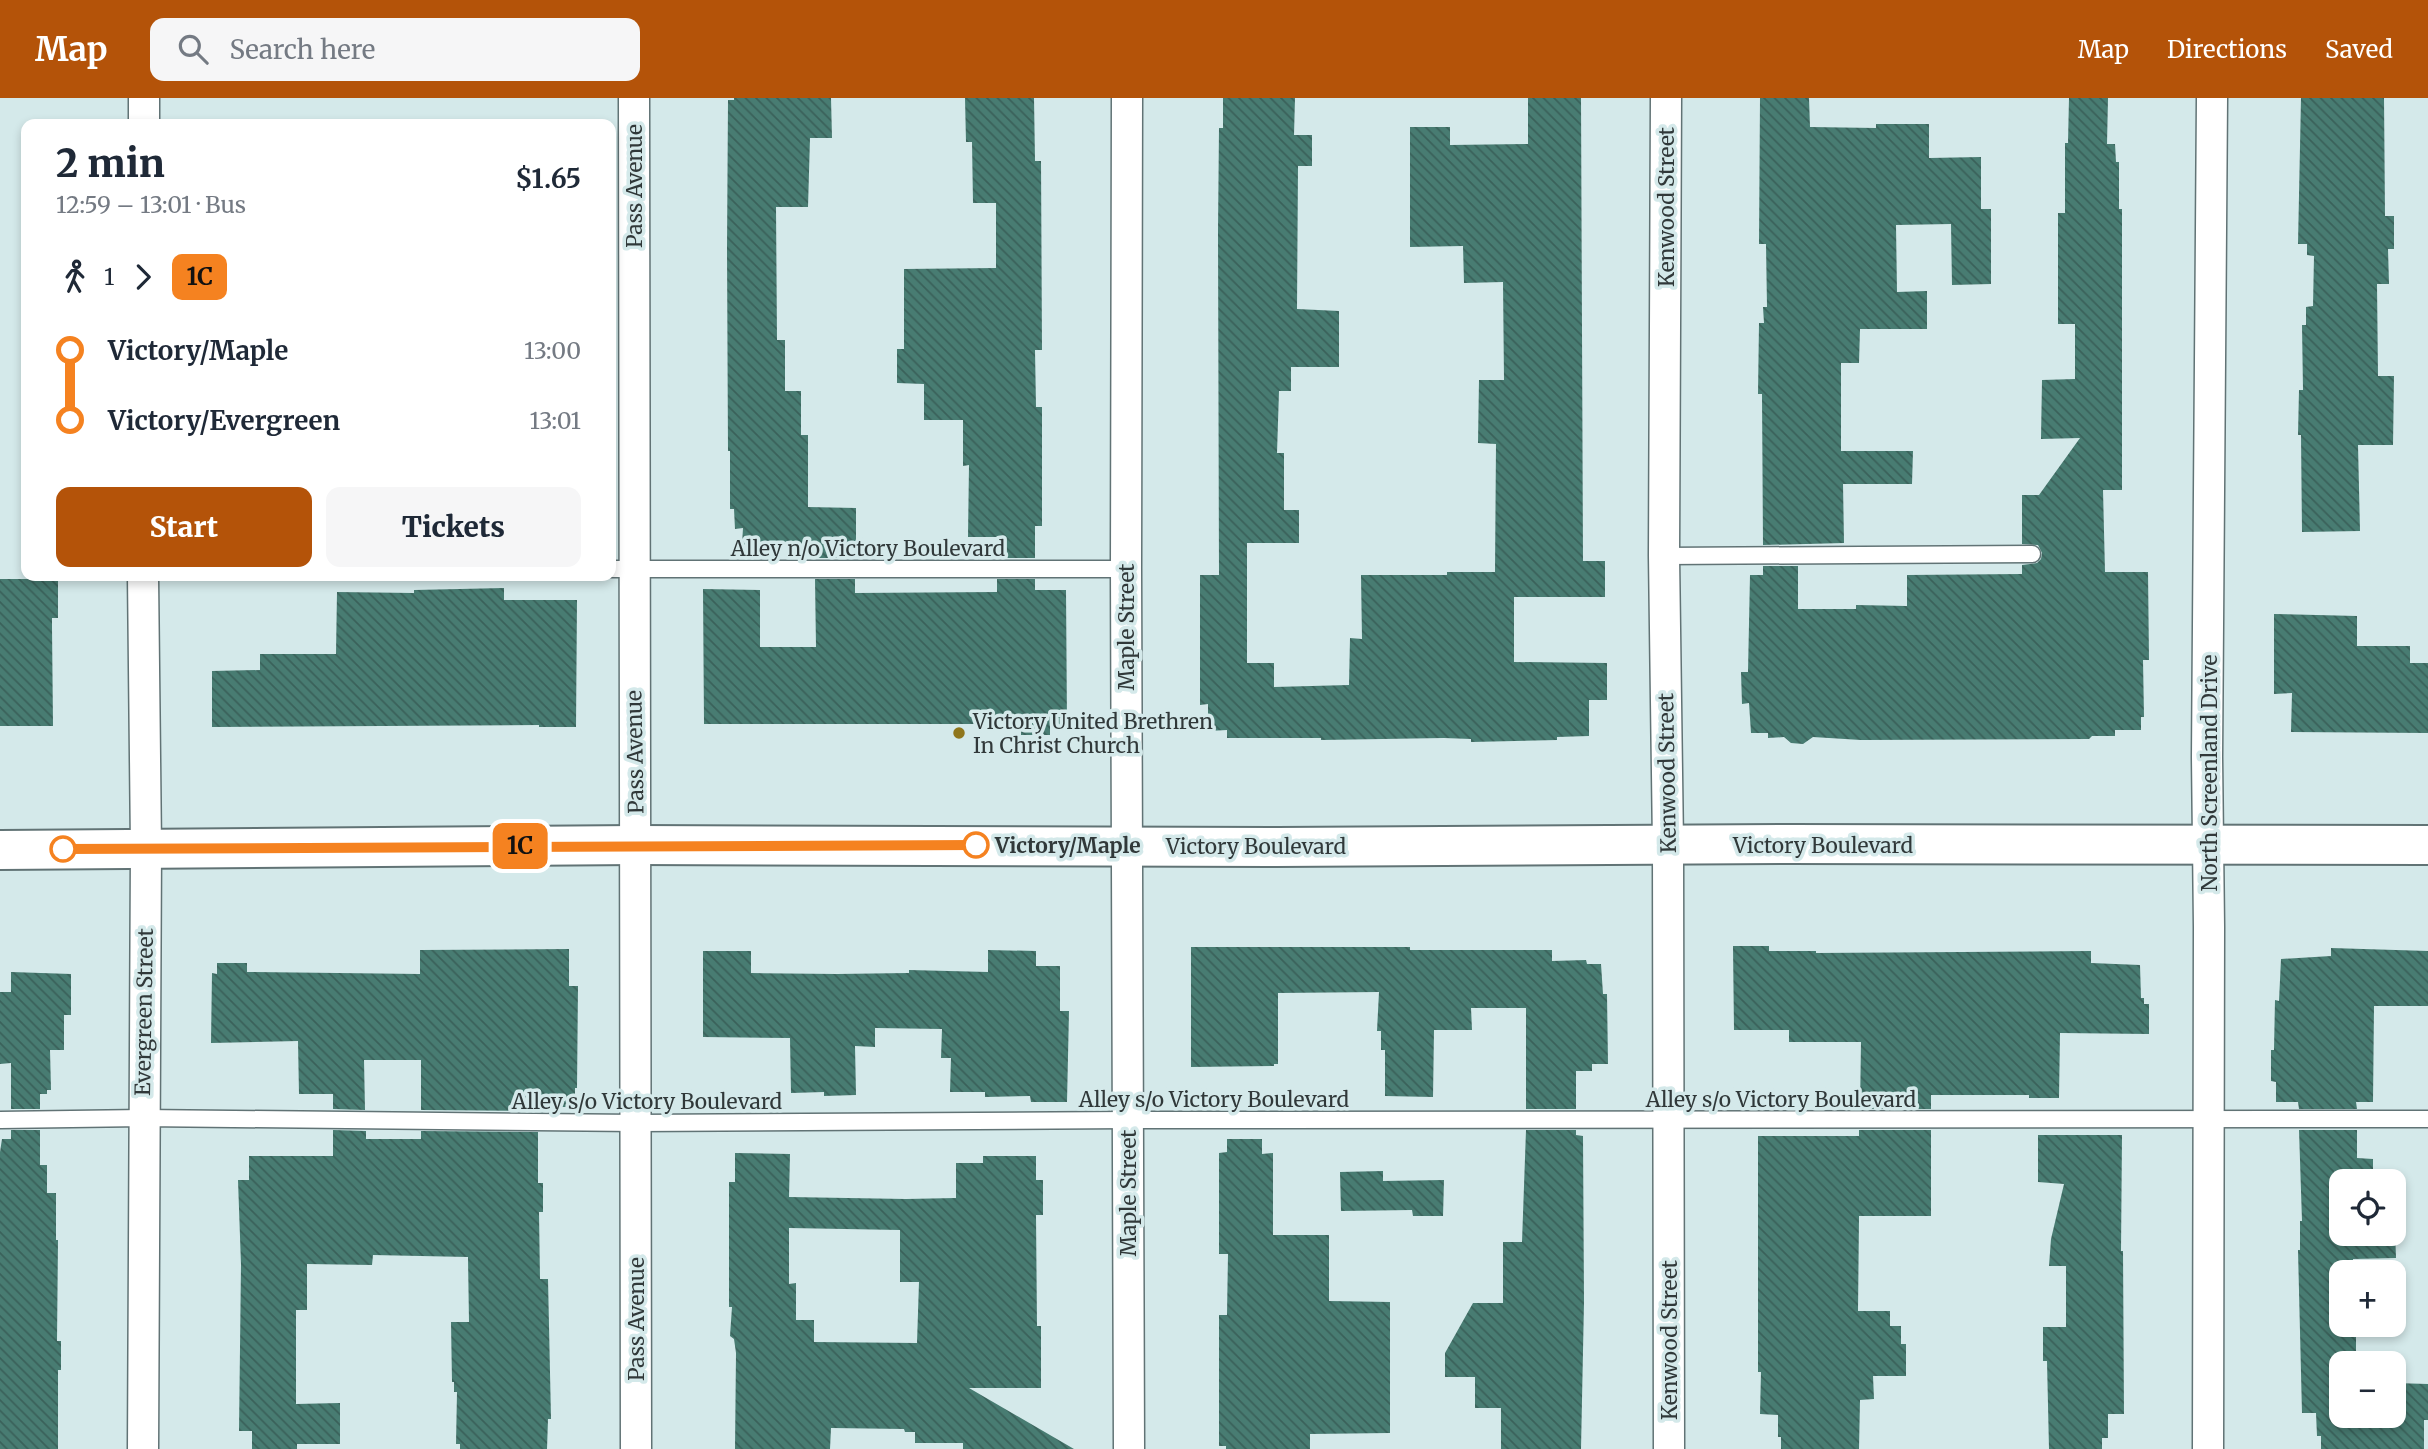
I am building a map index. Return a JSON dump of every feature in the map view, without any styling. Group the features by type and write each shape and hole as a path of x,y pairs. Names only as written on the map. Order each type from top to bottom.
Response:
{"main road":[{"name":"Victory Boulevard","path":"0,850 636,845 2428,845"}],"street":[{"path":"144,98 144,119"},
{"name":"Pass Avenue","path":"635,98 622,569 636,845 636,1449"},
{"name":"Maple Street","path":"1127,98 1129,1449"},
{"name":"Kenwood Street","path":"1666,98 1664,556 1668,845 1669,1449"},
{"name":"North Screenland Drive","path":"2208,1449 2207,757 2212,98"},
{"name":"Evergreen Street","path":"143,581 146,848 143,1449"}],"lane":[{"path":"1664,556 2032,554"},
{"name":"Alley n/o Victory Boulevard","path":"622,569 1126,569"},
{"name":"Alley s/o Victory Boulevard","path":"0,1120 143,1118 637,1124 1128,1120 2428,1119"}],"building":[{"path":"831,98 832,138 810,138 808,207 776,207 777,340 785,340 785,391 801,391 801,435 808,435 808,507 856,508 856,558 815,558 815,544 742,545 743,528 735,529 734,509 730,509 728,451 727,249 728,100"},
{"path":"965,98 1034,98 1035,161 1041,161 1042,350 1035,350 1036,407 1042,407 1042,526 1035,526 1035,558 997,558 997,537 968,537 969,465 963,466 963,420 924,420 924,384 897,383 897,349 904,349 904,269 996,268 996,203 973,203 972,142 966,142"},
{"path":"1223,98 1295,98 1294,135 1312,135 1312,166 1298,166 1297,309 1339,311 1339,367 1291,367 1291,391 1279,391 1277,453 1284,453 1284,510 1299,510 1299,543 1247,543 1247,663 1274,663 1274,687 1349,685 1350,638 1362,639 1361,575 1495,572 1496,444 1478,443 1479,380 1504,380 1503,282 1464,283 1463,246 1410,247 1410,127 1450,127 1450,145 1528,144 1528,98 1581,98 1583,561 1605,561 1605,597 1514,597 1514,662 1607,663 1607,700 1589,700 1589,736 1557,737 1557,740 1471,742 1471,739 1444,738 1227,738 1227,730 1208,731 1208,704 1200,705 1200,575 1219,575 1218,231 1219,128 1223,128"},
{"path":"1760,98 1809,98 1810,127 1876,128 1876,124 1929,124 1929,158 1981,157 1981,209 1991,209 1991,284 1952,285 1951,224 1896,225 1897,292 1927,291 1927,329 1860,329 1859,363 1841,363 1841,451 1913,451 1912,484 1843,484 1844,543 1763,545 1762,394 1758,394 1759,323 1764,323 1763,307 1767,307 1766,244 1759,244"},
{"path":"2069,98 2108,98 2107,144 2115,144 2116,162 2119,162 2119,209 2122,209 2122,490 2103,490 2105,572 2148,572 2149,660 2143,660 2144,717 2141,717 2141,730 2115,730 2115,736 2092,736 2089,739 1861,740 1813,737 1803,744 1791,743 1784,737 1768,738 1768,733 1751,733 1749,703 1742,704 1741,672 1748,672 1750,575 1763,575 1763,566 1798,566 1798,609 1856,609 1856,605 1907,606 1907,575 2022,574 2022,565 2037,563 2041,559 2042,553 2038,545 2022,544 2022,495 2039,495 2080,438 2041,439 2042,380 2075,379 2075,324 2058,324 2058,213 2065,213 2065,143 2068,143"},
{"path":"2301,98 2384,98 2385,216 2394,216 2394,249 2388,249 2389,284 2377,284 2378,376 2394,376 2393,445 2358,445 2360,531 2302,532 2299,390 2303,390 2302,325 2306,325 2306,307 2313,306 2314,256 2307,255 2307,244 2298,244"},
{"path":"0,579 58,581 58,618 52,618 53,726 0,726"},
{"path":"815,579 855,579 855,593 997,592 997,579 1035,579 1035,590 1066,590 1067,725 1050,725 1050,735 1021,735 1021,727 1005,727 1005,724 704,724 703,589 760,590 760,647 816,647"},
{"path":"504,588 504,600 577,600 576,727 212,727 212,671 260,670 260,654 336,654 337,592 414,593 414,590"},
{"path":"2274,614 2357,616 2357,646 2410,646 2410,663 2428,663 2428,733 2291,732 2292,693 2274,694"},
{"path":"1733,946 1769,946 1769,951 1816,953 2091,951 2091,963 2140,965 2141,998 2144,998 2144,1004 2149,1004 2149,1034 2060,1033 2059,1098 2029,1098 2029,1095 1931,1095 1931,1109 1860,1109 1861,1042 1789,1042 1789,1030 1734,1030"},
{"path":"1191,947 1552,950 1552,961 1586,960 1587,964 1601,964 1603,994 1607,994 1608,1064 1592,1064 1592,1071 1576,1071 1576,1109 1526,1109 1526,1008 1471,1008 1472,1030 1434,1030 1433,1097 1385,1096 1385,1050 1381,1050 1381,1031 1377,1031 1379,992 1278,993 1278,1064 1191,1067"},
{"path":"2331,948 2428,951 2428,1006 2374,1006 2373,1102 2356,1102 2357,1109 2299,1109 2298,1102 2276,1102 2276,1082 2271,1081 2275,1000 2279,1001 2281,959 2331,956"},
{"path":"569,949 569,986 578,986 575,1107 538,1107 538,1111 421,1110 421,1060 364,1060 365,1110 333,1109 333,1094 299,1094 298,1041 211,1043 212,973 217,974 217,963 247,963 247,972 420,974 420,950"},
{"path":"988,950 1036,951 1036,966 1060,966 1060,1011 1069,1011 1067,1102 1031,1102 1030,1096 985,1097 985,1092 950,1092 951,1058 941,1058 942,1029 875,1028 875,1047 855,1046 856,1095 791,1093 790,1038 703,1037 703,951 751,951 751,973 837,974 909,973 909,970 988,972"},
{"path":"11,972 71,974 71,1015 64,1015 64,1050 50,1050 51,1090 47,1090 47,1094 40,1094 40,1109 11,1109 11,1063 0,1064 0,992 11,992"},
{"path":"11,1130 40,1130 40,1165 47,1165 47,1193 56,1193 57,1341 61,1341 61,1370 58,1370 58,1449 0,1449 0,1152 2,1139 11,1139"},
{"path":"333,1130 366,1131 366,1139 421,1139 421,1131 538,1132 538,1183 543,1183 543,1212 539,1212 540,1279 548,1279 551,1419 548,1419 547,1449 460,1449 460,1444 456,1444 457,1392 454,1392 452,1382 451,1322 469,1322 468,1257 373,1255 372,1265 307,1264 307,1310 296,1310 296,1404 340,1403 340,1444 297,1444 297,1449 252,1449 252,1431 239,1431 241,1265 238,1180 249,1180 249,1156 333,1156"},
{"path":"1526,1130 1576,1130 1576,1135 1583,1136 1581,1449 1501,1449 1501,1408 1475,1408 1475,1377 1445,1377 1445,1353 1473,1303 1503,1303 1503,1242 1522,1242"},
{"path":"1859,1130 1931,1130 1931,1216 1859,1216 1858,1311 1890,1311 1890,1326 1901,1326 1901,1344 1906,1344 1906,1376 1873,1376 1874,1399 1860,1400 1859,1449 1781,1449 1778,1415 1760,1414 1758,1136 1859,1136"},
{"path":"2299,1130 2357,1130 2357,1158 2373,1159 2373,1169 2329,1169 2329,1246 2396,1246 2396,1258 2329,1260 2329,1337 2356,1337 2356,1351 2329,1351 2329,1428 2406,1428 2406,1383 2428,1384 2428,1420 2424,1420 2424,1449 2321,1449 2321,1436 2317,1436 2316,1413 2302,1413 2298,1250 2302,1221"},
{"path":"2038,1135 2122,1135 2124,1414 2108,1414 2108,1438 2102,1438 2102,1449 2049,1449 2047,1361 2043,1361 2043,1327 2066,1327 2066,1266 2049,1266 2051,1239 2064,1184 2038,1182"},
{"path":"1227,1139 1262,1139 1262,1154 1273,1153 1273,1235 1329,1235 1329,1301 1390,1302 1390,1433 1310,1434 1310,1449 1226,1449 1226,1446 1219,1446 1219,1315 1227,1315 1228,1254 1219,1254 1219,1153 1227,1152"},
{"path":"735,1153 790,1154 789,1197 956,1198 956,1163 983,1163 983,1156 1036,1156 1036,1180 1043,1180 1043,1215 1036,1215 1037,1326 1041,1326 1041,1388 969,1388 1074,1449 963,1449 963,1443 915,1443 915,1432 905,1432 904,1429 831,1428 830,1449 735,1449 736,1353 734,1339 730,1336 732,1307 729,1307 729,1182 735,1182","holes":["789,1228 900,1230 900,1282 919,1282 917,1343 814,1342 814,1320 796,1320 796,1283 789,1284"]},
{"path":"1383,1171 1383,1181 1444,1180 1443,1216 1413,1216 1412,1210 1341,1211 1340,1172"}],"bus line":[{"name":"1C","path":"63,849 976,845"}],"place":[{"name":"Victory United Brethren In Christ Church","path":"959,733"},
{"name":"Victory/Maple","path":"976,845"}]}
